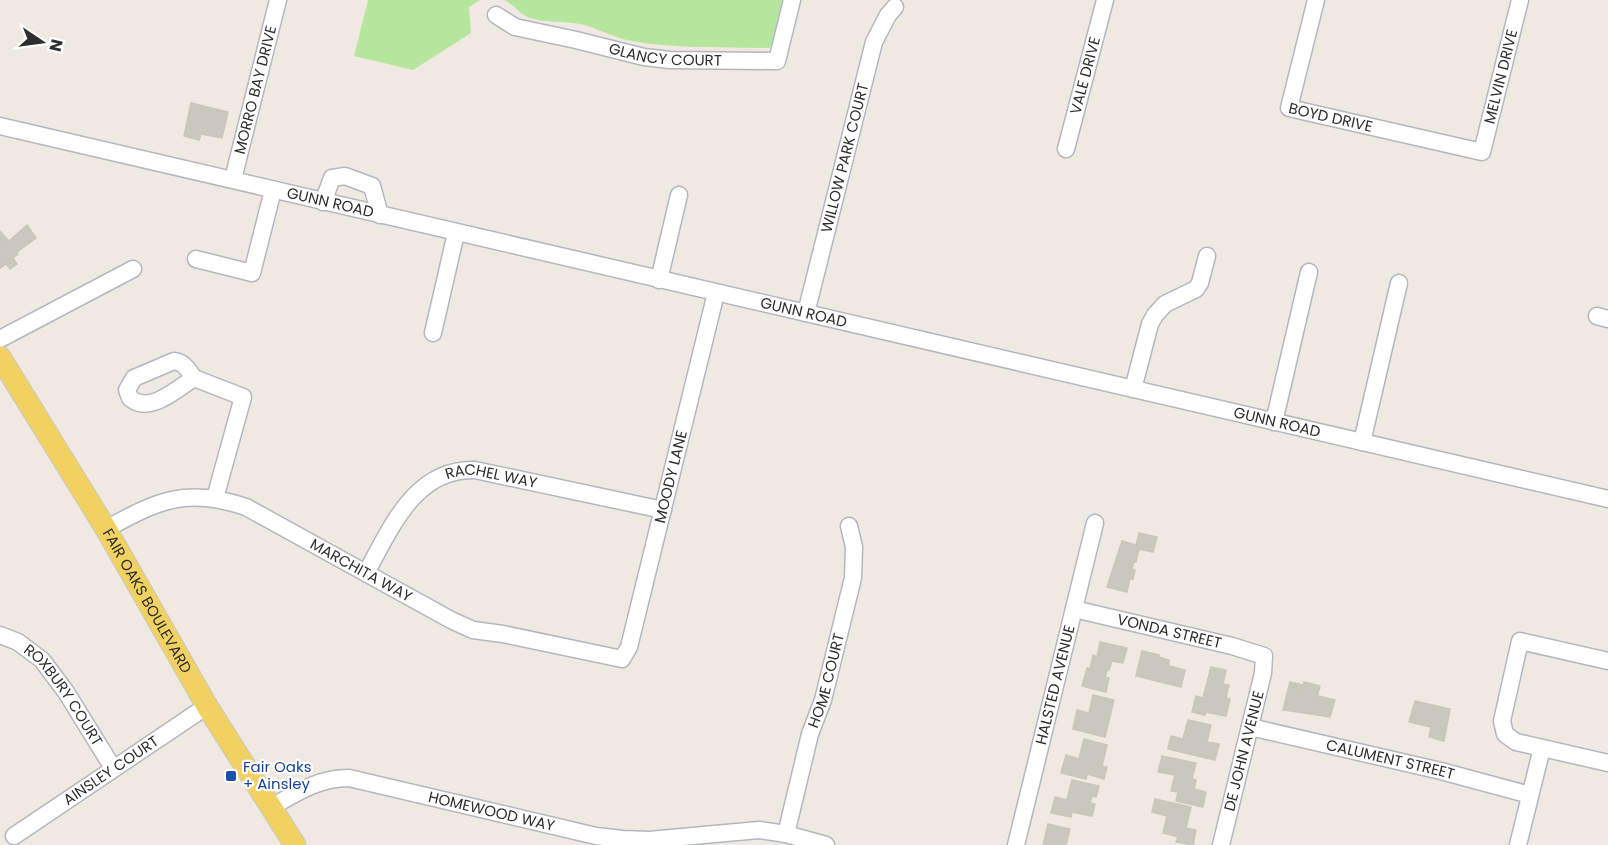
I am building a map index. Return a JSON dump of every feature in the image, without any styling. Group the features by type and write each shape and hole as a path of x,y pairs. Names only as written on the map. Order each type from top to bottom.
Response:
{"main road":[{"name":"FAIR OAKS BOULEVARD","path":"0,357 106,529 207,706 270,808 296,845"}],"street":[{"name":"MORRO BAY DRIVE","path":"233,179 278,0"},
{"name":"GLANCY COURT","path":"496,15 515,27 644,57 670,60 777,61 792,0"},
{"name":"VALE DRIVE","path":"1066,150 1105,0"},
{"name":"BOYD DRIVE","path":"1316,0 1289,108 1482,152"},
{"name":"MELVIN DRIVE","path":"1482,152 1520,0"},
{"name":"WILLOW PARK COURT","path":"806,313 874,42 877,33 895,7"},
{"name":"GUNN ROAD","path":"0,126 1608,499"},
{"path":"323,202 332,178 345,176 372,186 380,215"},
{"path":"196,259 252,273 273,190"},
{"path":"659,280 679,195"},
{"path":"433,333 456,233"},
{"path":"1133,389 1150,324 1155,315 1165,304 1196,289 1200,283 1207,256"},
{"path":"0,339 133,269"},
{"path":"1274,422 1309,272"},
{"path":"1362,442 1399,283"},
{"name":"MOODY LANE","path":"622,660 629,647 716,293"},
{"path":"194,378 243,397 215,498"},
{"name":"RACHEL WAY","path":"366,573 386,536 417,493 431,481 448,473 475,471 663,510"},
{"name":"MARCHITA WAY","path":"106,529 142,509 163,501 195,496 215,498 246,507 473,630 622,660"},
{"name":"HALSTED AVENUE","path":"1016,845 1095,523"},
{"name":"HOME COURT","path":"786,834 810,734 823,700 853,578 854,547 849,526"},
{"name":"VONDA STREET","path":"1074,609 1232,646 1264,656"},
{"name":"ROXBURY COURT","path":"0,635 18,642 42,660 66,692 113,768"},
{"path":"1608,661 1520,641 1502,721 1503,729 1511,740 1608,763"},
{"name":"DE JOHN AVENUE","path":"1221,845 1263,673 1264,656"},
{"name":"AINSLEY COURT","path":"14,836 207,706"},
{"name":"CALUMENT STREET","path":"1250,727 1441,771 1532,788"},
{"path":"1518,845 1542,748"},
{"name":"HOMEWOOD WAY","path":"270,808 308,786 328,780 349,778 596,836 649,840 759,830 786,834 826,845"}],"green space":[{"path":"368,0 480,0 469,7 471,33 413,70 354,56"},
{"path":"504,0 787,0 778,34 769,48 683,46 632,41 580,24 530,18"}],"building":[{"path":"191,103 228,112 222,138 201,134 199,140 184,136"},
{"path":"27,225 36,238 17,252 18,254 13,258 17,264 10,269 6,264 0,268 0,231 9,241"},
{"path":"1139,533 1157,537 1153,552 1139,549 1132,569 1135,570 1133,579 1130,578 1127,592 1107,587 1122,541 1136,545"},
{"path":"1100,642 1127,648 1123,663 1112,661 1107,670 1105,677 1109,678 1106,692 1082,686 1087,668 1090,669 1093,655 1097,657"},
{"path":"1142,651 1159,655 1158,657 1169,660 1169,666 1185,670 1181,687 1136,676"},
{"path":"1211,667 1226,670 1223,684 1229,685 1226,698 1230,699 1226,716 1192,712 1196,696 1203,698"},
{"path":"1290,682 1303,685 1301,694 1304,682 1320,686 1317,698 1319,696 1335,700 1330,717 1283,710"},
{"path":"1093,695 1114,700 1105,737 1073,729 1077,710 1089,713"},
{"path":"1415,701 1450,709 1444,741 1429,737 1431,727 1409,722"},
{"path":"1188,720 1211,725 1207,742 1219,744 1215,760 1168,749 1171,736 1183,739"},
{"path":"1084,739 1107,745 1102,766 1107,767 1104,779 1087,774 1086,779 1061,773 1066,755 1079,759"},
{"path":"1162,756 1196,763 1192,779 1196,780 1194,789 1206,792 1203,807 1176,801 1178,792 1171,791 1175,775 1158,772"},
{"path":"1072,780 1099,786 1096,797 1092,796 1090,803 1095,804 1092,816 1072,812 1071,817 1051,813 1055,797 1067,800"},
{"path":"1155,799 1191,807 1186,828 1196,830 1193,845 1176,842 1178,837 1163,833 1167,816 1152,812"},
{"path":"1048,824 1070,829 1066,845 1043,845"}],"place":[{"name":"Fair Oaks + Ainsley","path":"231,776"}]}
